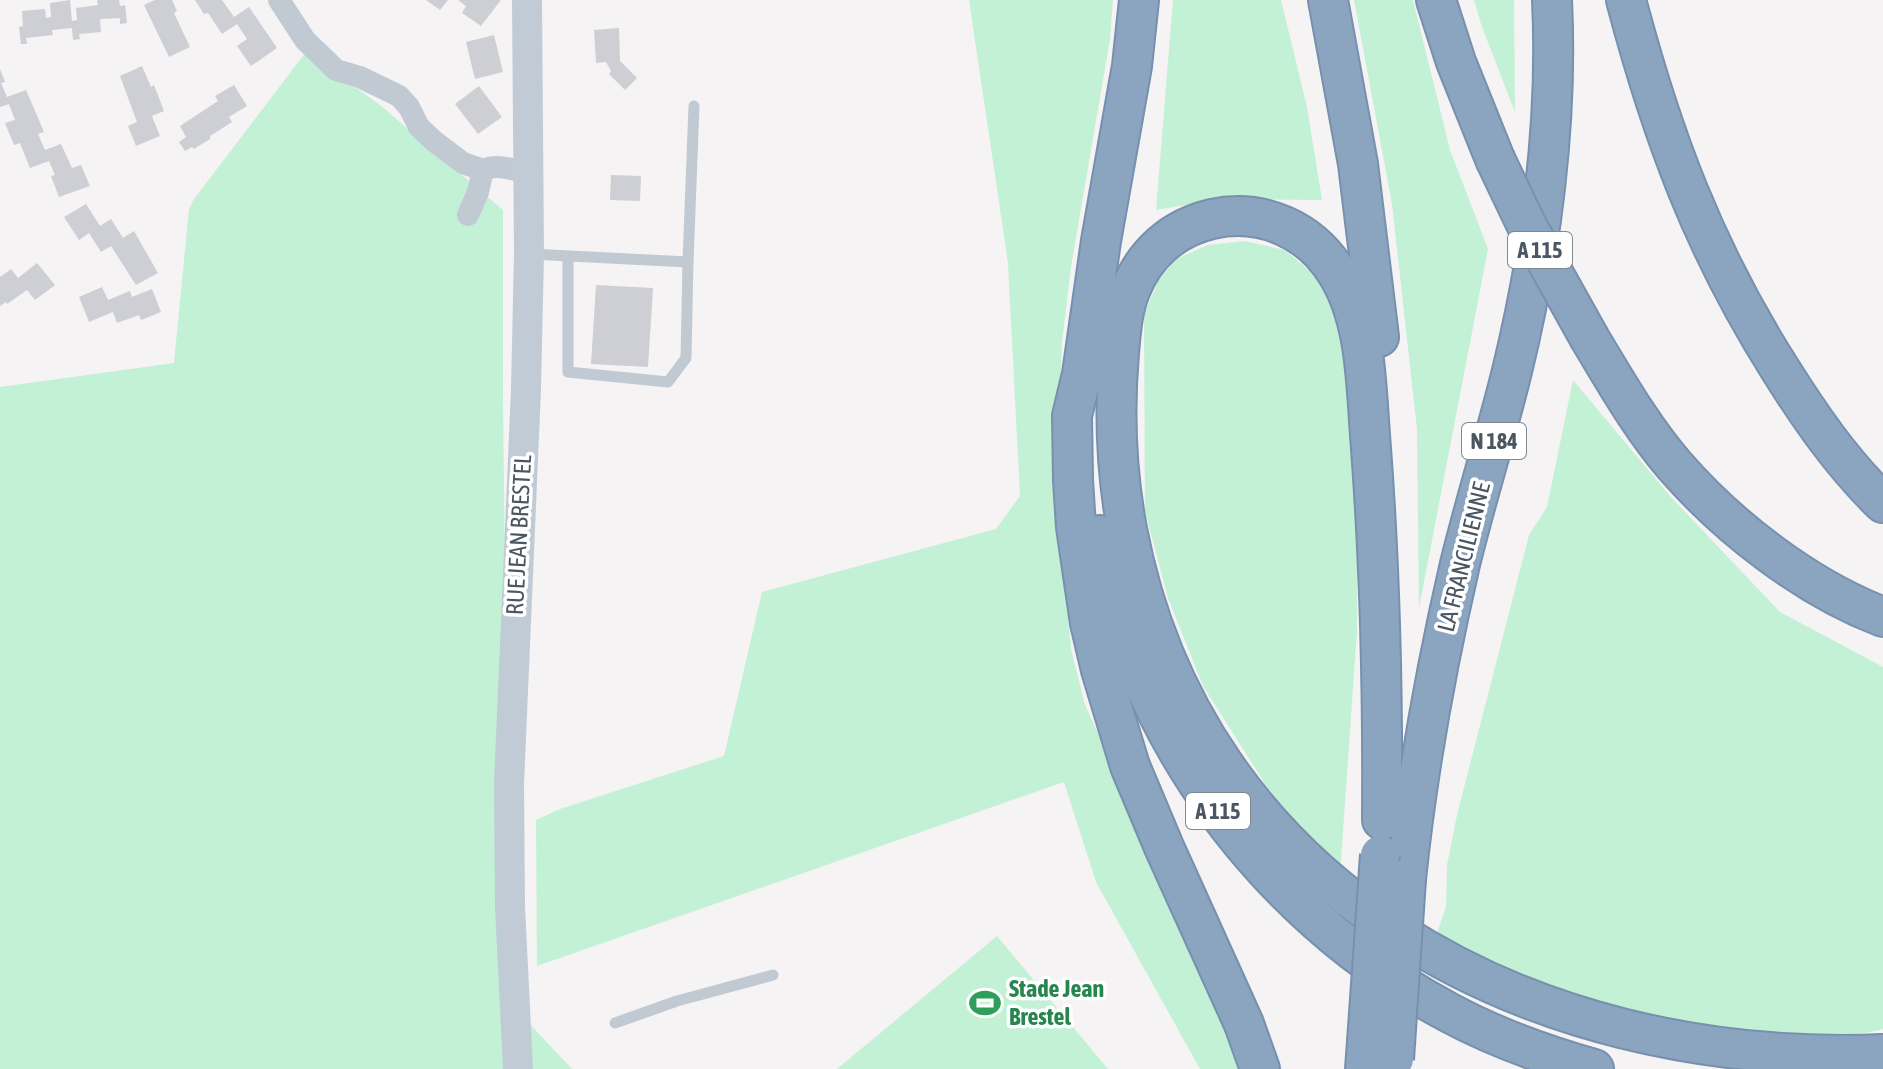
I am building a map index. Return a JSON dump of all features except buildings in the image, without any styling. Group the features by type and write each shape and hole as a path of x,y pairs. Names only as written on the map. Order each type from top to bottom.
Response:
{"highway":[{"name":"A 115","path":"1139,0 1132,66 1101,241 1082,374 1090,396 1088,450 1096,518 1114,602 1154,705 1210,801 1280,885 1326,927 1378,969 1449,1013 1506,1040 1594,1069"},
{"name":"LA FRANCILIENNE","path":"1328,0 1362,192 1377,314 1385,418 1391,593 1389,851 1380,1060"},
{"name":"A 115","path":"1436,0 1461,76 1527,226 1590,339 1646,428 1704,497 1749,537 1786,564 1848,601 1883,617"},
{"name":"LA FRANCILIENNE","path":"1389,851 1412,813 1439,657 1521,331 1545,177 1552,96 1552,0"},
{"path":"1490,454 1535,313 1550,244 1570,102 1578,0"},
{"path":"1626,0 1665,133 1693,207 1726,277 1766,348 1818,427 1841,458 1883,503"},
{"path":"1389,851 1372,460 1365,368 1357,323 1339,275 1313,243 1279,222 1243,216 1211,219 1182,230 1154,250 1131,289 1120,335 1115,428 1125,514 1150,621 1176,684 1202,735 1259,820 1303,871 1360,921 1431,971 1517,1014 1605,1043 1689,1059 1768,1063 1844,1060 1883,1054"},
{"path":"1082,374 1072,416 1073,480 1081,575 1101,670 1145,805 1244,1024 1260,1069"}],"street":[{"path":"279,0 305,40 336,70 360,77 399,96 409,107 419,127 463,163 483,170 491,166 529,174"},
{"name":"RUE JEAN BRESTEL","path":"518,1069 510,907 509,784 526,389 529,254 527,0"},
{"path":"468,215 483,170"}],"lane":[{"path":"568,256 568,372 668,382 686,358 694,106"},
{"path":"529,254 688,262"},
{"path":"615,1023 677,1001 773,975"}],"green space":[{"path":"969,0 1113,0 1110,39 1071,267 1062,342 1059,418 1062,544 1071,649 1085,705 1245,1069 1200,1069 1096,882 1064,782 537,966 536,820 560,809 724,756 762,592 996,529 1020,496 1008,263"},
{"path":"1173,0 1281,0 1307,107 1322,200 1222,199 1156,210"},
{"path":"1354,0 1413,0 1450,150 1488,249 1419,608 1417,429 1392,204"},
{"path":"1474,0 1514,0 1515,112 1482,27"},
{"path":"306,52 380,105 503,210 510,1003 572,1069 0,1069 0,387 174,363 189,209"},
{"path":"1245,241 1285,250 1312,273 1334,305 1357,443 1357,631 1340,874 1269,790 1203,686 1168,598 1145,511 1144,315 1158,281 1176,259 1208,245"},
{"path":"1573,380 1670,496 1780,612 1883,667 1883,1029 1866,1033 1764,1039 1621,1018 1435,939 1446,907 1447,865 1457,815 1529,535 1547,507"},
{"name":"Stade Jean Brestel","path":"997,936 1108,1069 837,1069"}],"place":[{"name":"Stade Jean Brestel","path":"985,1003"}]}
